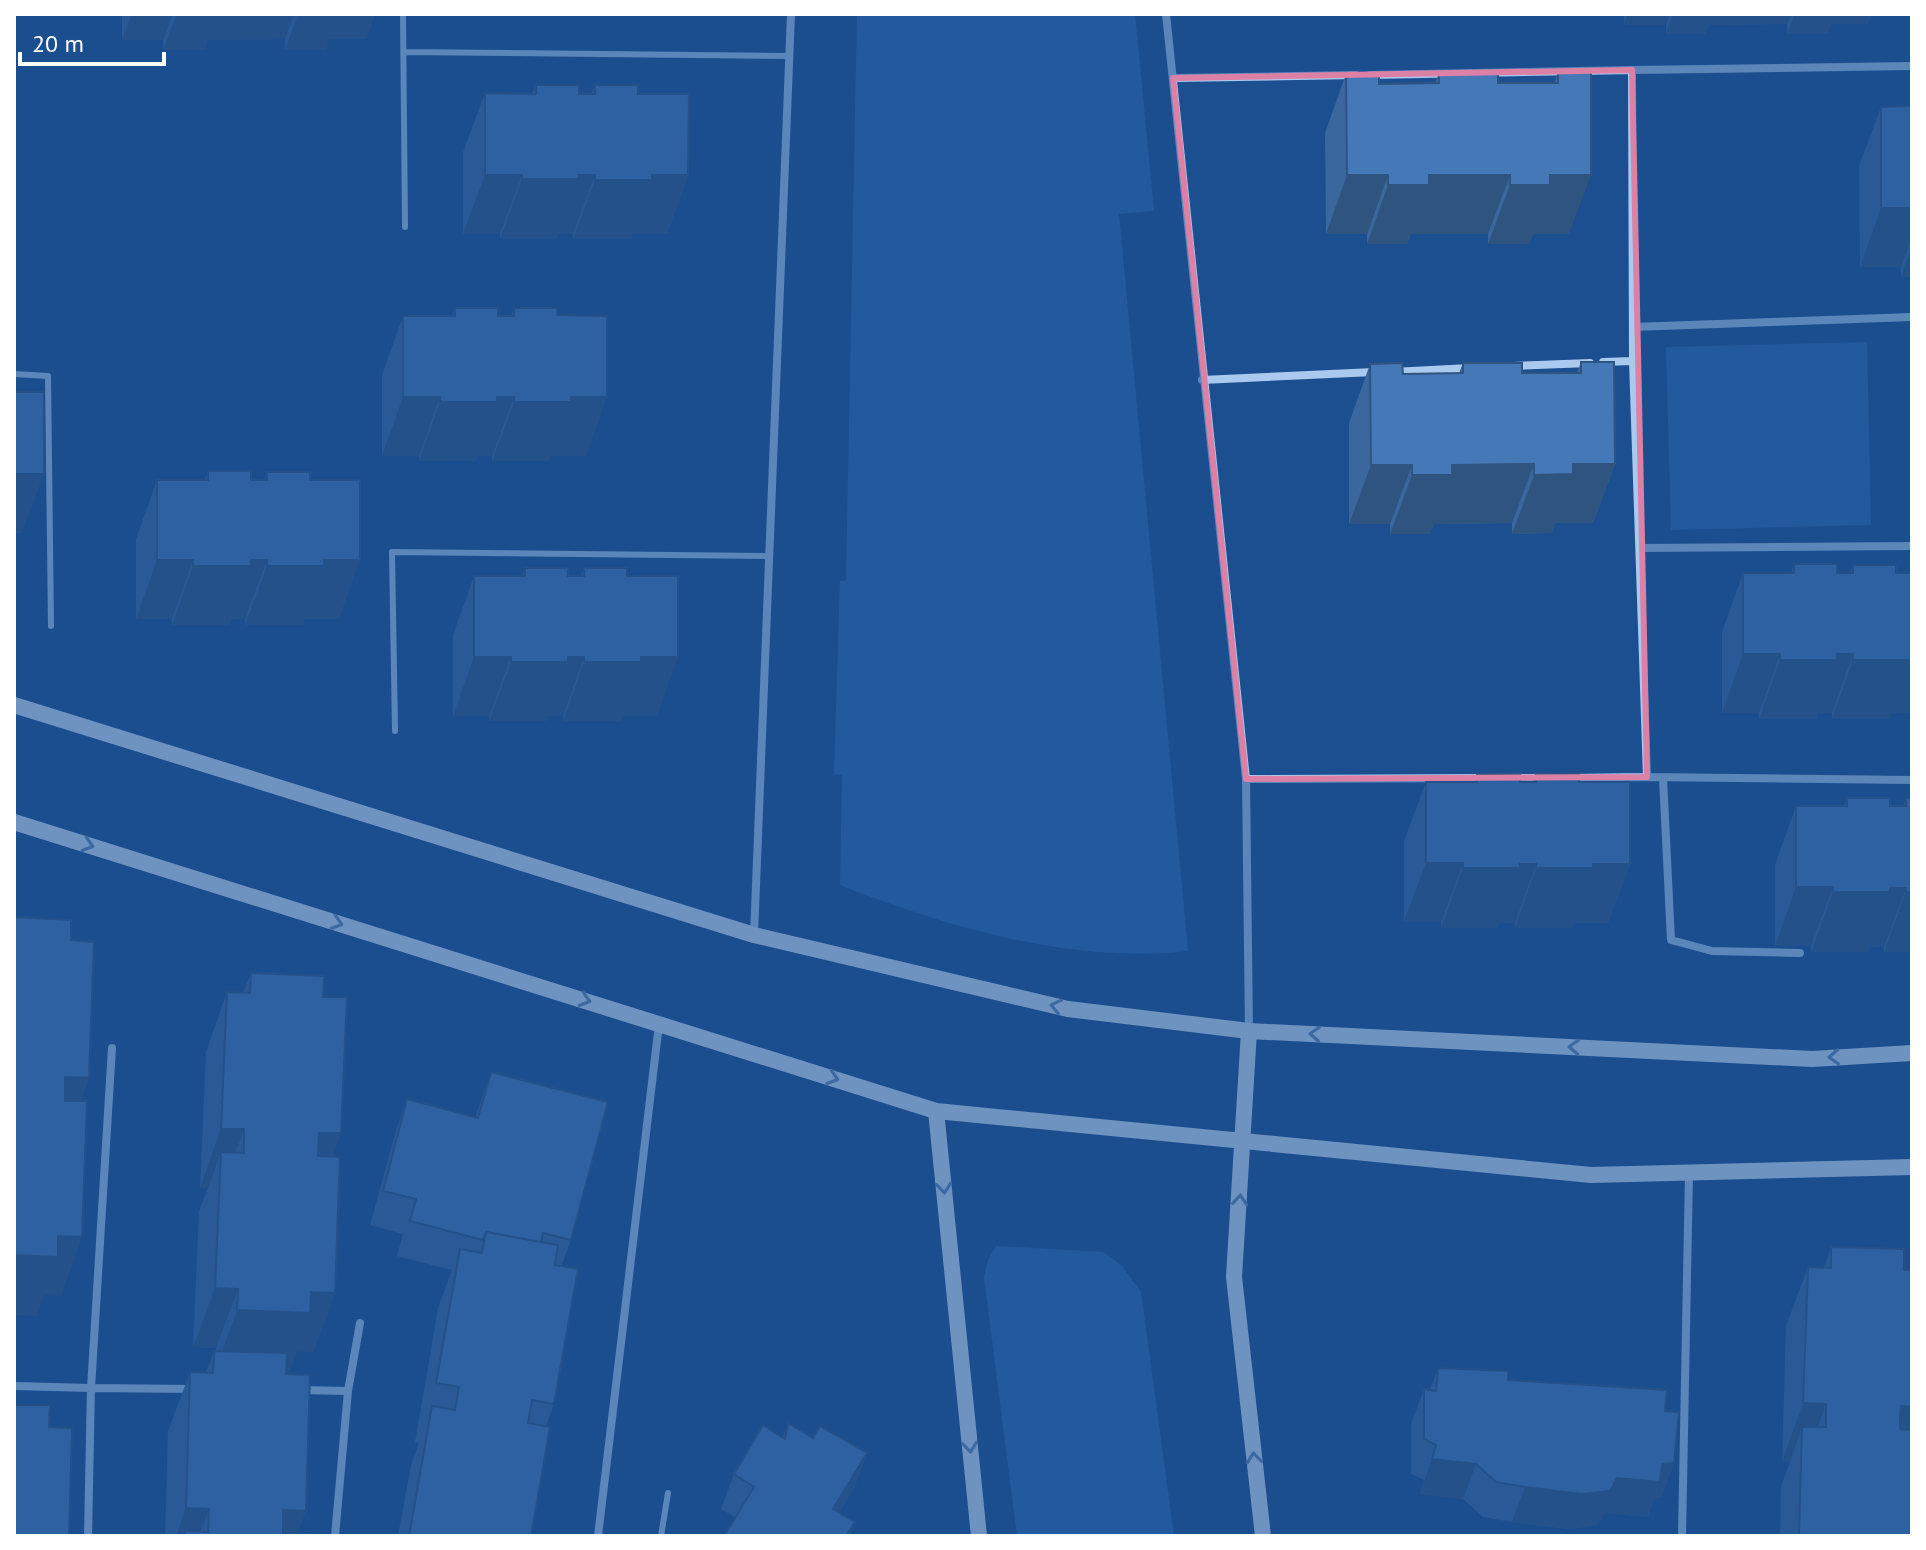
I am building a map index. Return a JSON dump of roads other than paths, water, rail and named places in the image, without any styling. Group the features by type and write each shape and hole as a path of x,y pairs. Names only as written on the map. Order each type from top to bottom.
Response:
{"street":[{"path":"754,935 791,14"},
{"path":"1166,14 1246,779 1249,1031 1245,1140 1234,1277 1263,1536"},
{"path":"1173,78 1912,66"},
{"path":"1632,70 1633,361 1647,777"},
{"path":"1633,327 1912,317"},
{"path":"1495,367 1633,361"},
{"path":"1202,380 1479,368"},
{"path":"1640,548 1912,546"},
{"path":"14,705 754,935 1068,1009 1249,1031 1812,1059 1912,1053"},
{"path":"1246,779 1493,778"},
{"path":"1508,778 1912,780"},
{"path":"1663,778 1671,940 1712,951 1800,953"},
{"path":"14,822 936,1111 1591,1175 1912,1167"},
{"path":"598,1536 659,1024"},
{"path":"88,1536 91,1388 112,1048"},
{"path":"936,1111 979,1536"},
{"path":"1682,1536 1689,1172"},
{"path":"335,1536 348,1391 360,1323"},
{"path":"14,1386 212,1390"},
{"path":"287,1390 348,1391"}],"lane":[{"path":"403,14 405,227"},
{"path":"404,52 789,56"},
{"path":"14,374 48,376 51,626"},
{"path":"395,731 392,552 769,556"},
{"path":"661,1536 668,1493"}]}
